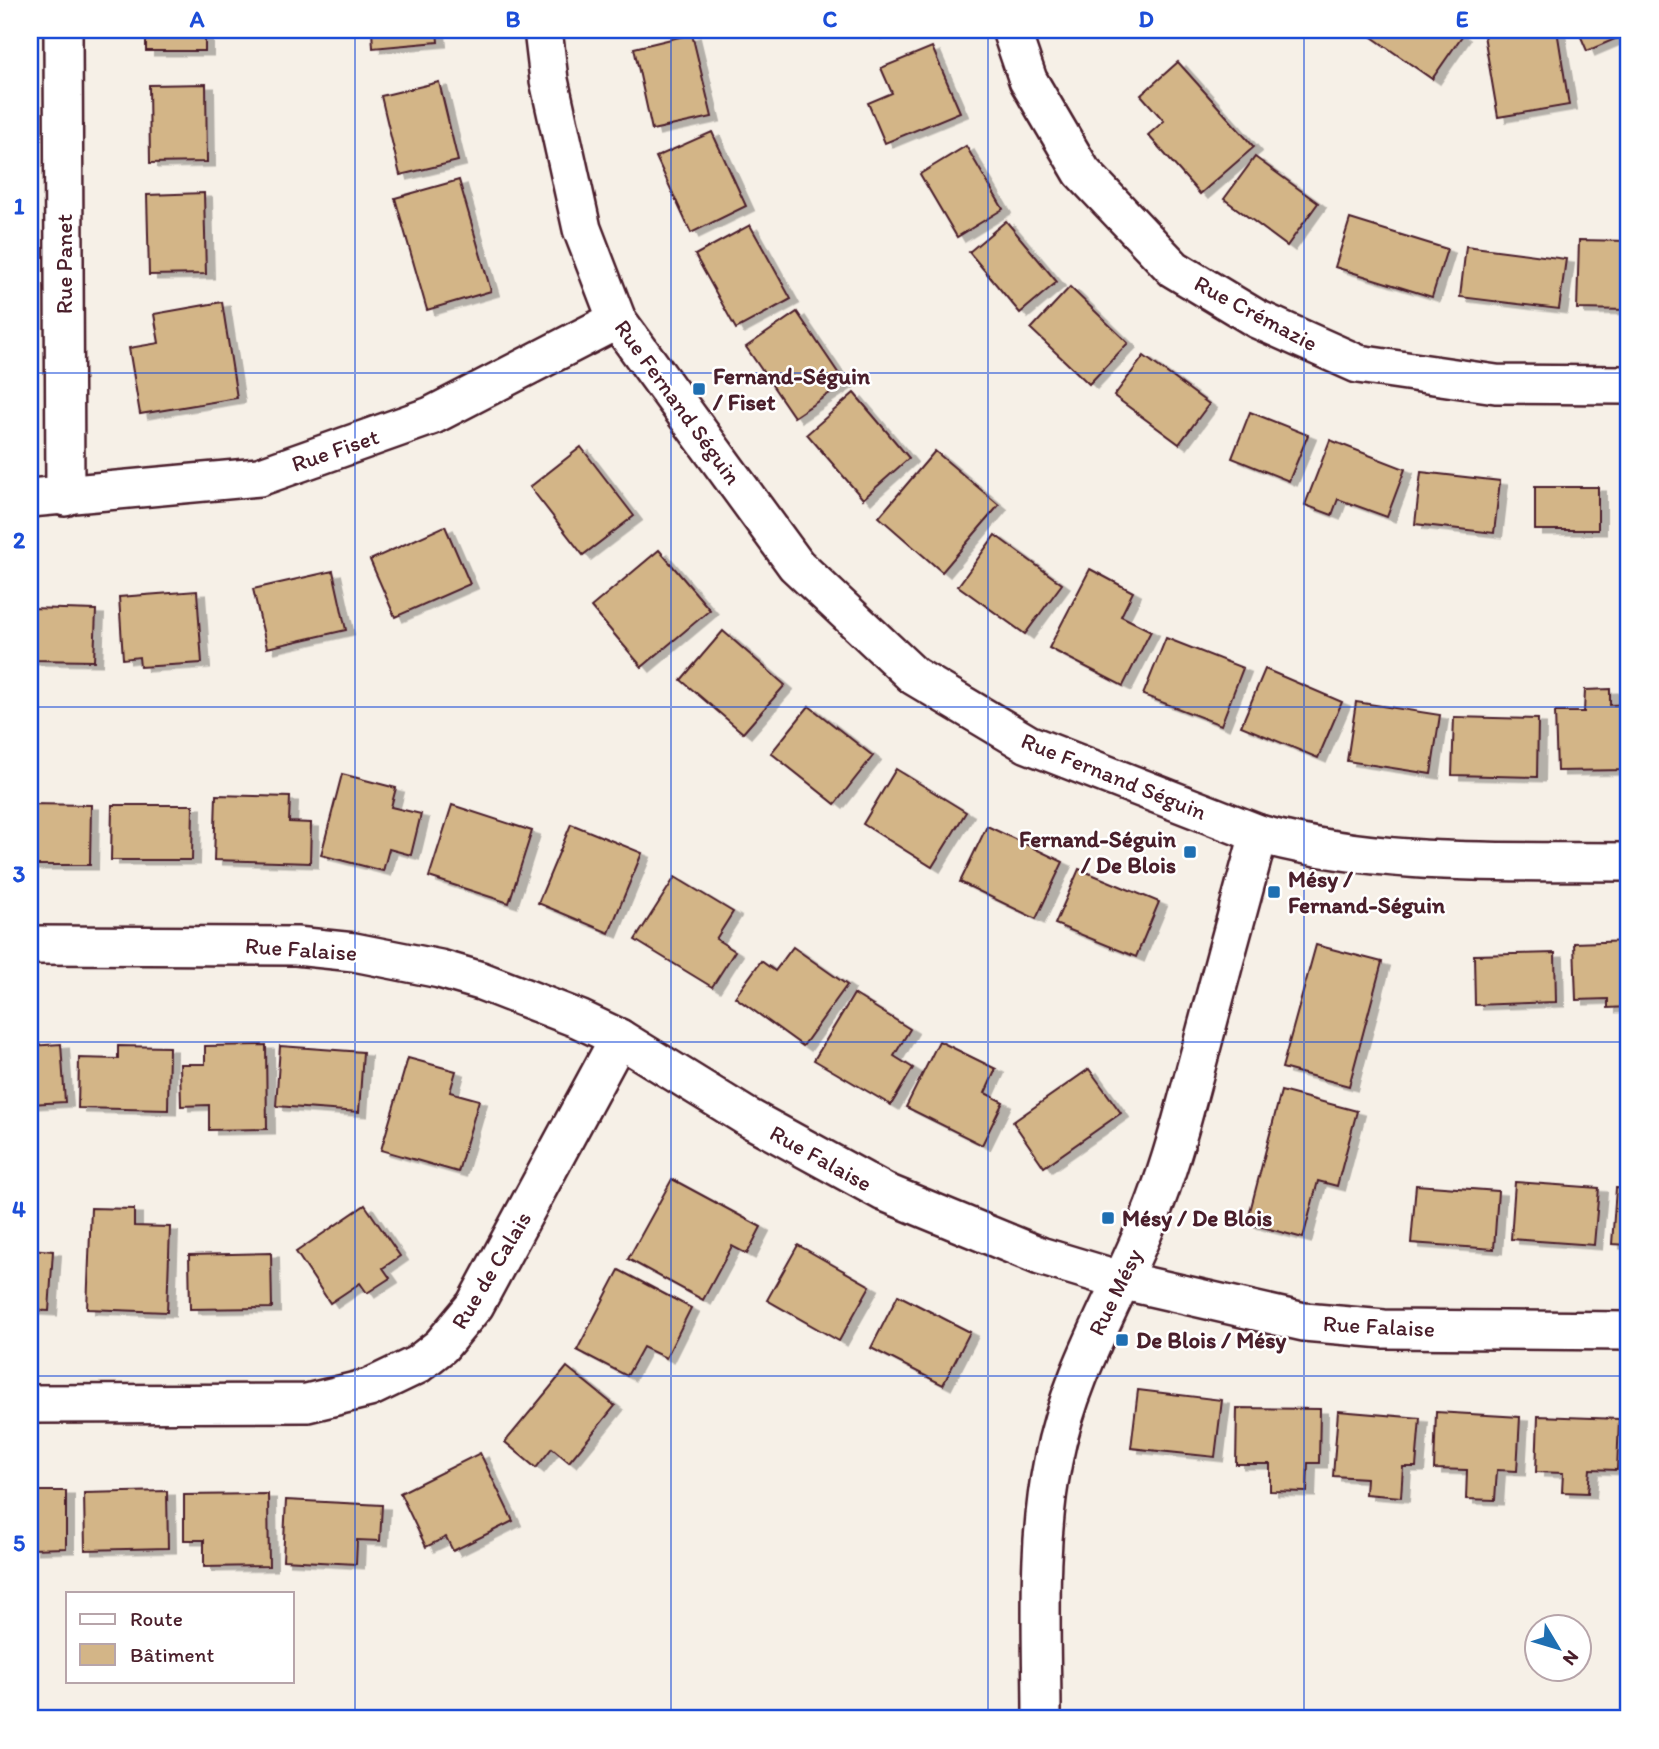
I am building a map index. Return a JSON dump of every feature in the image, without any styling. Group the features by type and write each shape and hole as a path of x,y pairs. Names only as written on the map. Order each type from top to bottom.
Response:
{"street":[{"name":"Rue Panet","path":"47,498 63,30"},
{"name":"Rue Fernand Séguin","path":"542,30 549,80 582,229 617,320 796,565 914,676 1028,744 1259,834 1343,852 1394,858 1497,862 1629,862"},
{"name":"Rue Crémazie","path":"1011,30 1028,80 1082,172 1174,269 1256,319 1358,365 1496,384 1629,386"},
{"name":"Rue Fiset","path":"47,498 259,477 431,416 617,320"},
{"name":"Rue Mésy","path":"1042,1719 1043,1545 1052,1462 1070,1392 1142,1236 1168,1167 1259,834"},
{"name":"Rue Falaise","path":"30,945 248,944 354,952 481,981 619,1038 747,1117 884,1192 1040,1256 1120,1280 1304,1322 1396,1329 1629,1331"},
{"name":"Rue de Calais","path":"30,1404 307,1403 369,1388 417,1365 441,1346 475,1305 619,1038"}],"building":[{"path":"146,30 205,30 205,51 146,51"},
{"path":"372,30 437,30 438,42 373,48"},
{"path":"872,30 896,30 873,34"},
{"path":"1373,30 1454,30 1462,36 1432,79 1369,35"},
{"path":"1516,30 1557,30 1569,105 1498,117 1484,35"},
{"path":"1578,30 1629,30 1629,33 1587,51"},
{"path":"692,34 712,117 652,130 634,48"},
{"path":"932,47 960,112 885,143 868,103 892,93 881,68"},
{"path":"1178,62 1254,147 1200,194 1148,135 1164,121 1141,95"},
{"path":"439,82 458,161 400,175 381,96"},
{"path":"206,84 207,162 150,163 149,85"},
{"path":"712,132 746,206 691,233 656,157"},
{"path":"966,146 1003,209 957,237 920,174"},
{"path":"1255,157 1318,203 1287,246 1224,199"},
{"path":"459,180 491,291 427,310 395,198"},
{"path":"204,193 206,274 149,275 147,195"},
{"path":"1350,219 1447,249 1432,297 1335,267"},
{"path":"1006,221 1057,282 1020,313 969,252"},
{"path":"750,225 791,299 736,329 695,255"},
{"path":"1579,240 1629,241 1629,310 1577,309"},
{"path":"1466,246 1566,259 1559,309 1460,297"},
{"path":"1070,287 1128,343 1089,384 1031,329"},
{"path":"222,302 237,398 140,414 129,348 159,343 154,314"},
{"path":"797,312 845,383 794,417 746,347"},
{"path":"1144,356 1209,404 1179,444 1114,396"},
{"path":"854,393 909,458 863,499 807,434"},
{"path":"1250,412 1308,435 1289,481 1232,458"},
{"path":"1330,440 1405,469 1387,517 1338,499 1332,515 1305,505"},
{"path":"581,447 634,516 583,555 530,487"},
{"path":"935,451 999,505 942,572 879,517"},
{"path":"1421,472 1500,481 1494,533 1415,524"},
{"path":"1625,478 1629,478 1629,549 1622,549"},
{"path":"1535,487 1598,487 1598,530 1535,530"},
{"path":"445,526 470,584 395,617 370,560"},
{"path":"995,535 1062,584 1025,634 958,586"},
{"path":"659,550 710,610 642,667 591,607"},
{"path":"1090,569 1133,592 1121,616 1151,631 1123,686 1049,648"},
{"path":"333,571 346,630 267,648 253,589"},
{"path":"197,591 202,663 140,667 139,657 123,659 119,597"},
{"path":"30,608 96,610 94,661 30,660"},
{"path":"723,631 785,685 743,733 681,680"},
{"path":"1166,638 1243,668 1221,725 1143,695"},
{"path":"1265,669 1342,702 1318,758 1241,726"},
{"path":"1610,689 1610,705 1629,704 1629,770 1557,771 1555,712 1584,712 1585,690"},
{"path":"1356,702 1440,715 1431,774 1347,761"},
{"path":"809,706 873,756 835,804 771,753"},
{"path":"1454,717 1538,719 1537,777 1452,775"},
{"path":"896,769 966,812 932,867 863,824"},
{"path":"342,774 396,788 391,807 421,814 411,855 389,849 383,871 321,855"},
{"path":"216,795 290,797 289,822 311,823 310,863 214,860"},
{"path":"30,804 91,805 90,865 30,865"},
{"path":"112,805 193,805 192,860 111,860"},
{"path":"452,805 532,831 509,903 429,877"},
{"path":"571,824 642,853 609,933 538,903"},
{"path":"987,826 1063,862 1036,919 960,882"},
{"path":"1079,869 1159,902 1136,957 1055,924"},
{"path":"675,877 733,912 716,939 735,951 712,987 635,940"},
{"path":"1629,941 1629,1007 1608,1008 1608,999 1576,1000 1574,943"},
{"path":"1316,945 1382,962 1349,1086 1282,1068"},
{"path":"793,947 847,985 803,1046 735,997 761,961 775,971"},
{"path":"1555,953 1556,1002 1475,1005 1474,955"},
{"path":"854,994 910,1029 894,1056 913,1068 891,1105 814,1060"},
{"path":"939,1041 996,1069 985,1093 1003,1102 982,1145 906,1107"},
{"path":"61,1044 65,1102 30,1104 30,1046"},
{"path":"266,1045 267,1129 209,1130 209,1105 181,1106 180,1064 205,1064 205,1046"},
{"path":"118,1046 169,1047 168,1110 78,1108 79,1058 118,1059"},
{"path":"280,1046 363,1052 359,1112 276,1106"},
{"path":"408,1058 456,1071 450,1092 479,1100 458,1172 381,1150"},
{"path":"1089,1069 1121,1113 1044,1167 1013,1122"},
{"path":"1281,1091 1357,1111 1337,1186 1318,1181 1303,1238 1247,1223"},
{"path":"672,1179 761,1227 747,1254 732,1246 703,1300 628,1259"},
{"path":"1515,1182 1599,1188 1594,1245 1511,1239"},
{"path":"1416,1185 1498,1191 1494,1249 1411,1243"},
{"path":"1616,1188 1629,1189 1629,1245 1612,1244"},
{"path":"365,1205 400,1256 383,1268 390,1278 367,1293 360,1283 330,1303 296,1252"},
{"path":"91,1208 134,1209 134,1226 170,1227 167,1312 87,1309"},
{"path":"798,1245 870,1286 839,1341 767,1300"},
{"path":"30,1249 53,1251 49,1311 30,1310"},
{"path":"271,1253 272,1308 190,1309 189,1255"},
{"path":"619,1270 691,1308 666,1358 643,1347 627,1376 577,1350"},
{"path":"898,1295 970,1332 943,1385 871,1348"},
{"path":"567,1367 615,1406 569,1462 552,1448 536,1468 505,1442"},
{"path":"1138,1390 1222,1400 1215,1457 1131,1448"},
{"path":"1237,1408 1320,1409 1319,1463 1308,1463 1307,1492 1270,1491 1270,1464 1236,1464"},
{"path":"1338,1411 1420,1418 1416,1467 1403,1467 1401,1497 1365,1494 1366,1478 1333,1476"},
{"path":"1436,1412 1520,1417 1517,1471 1497,1470 1495,1500 1466,1499 1467,1470 1434,1469"},
{"path":"1538,1416 1619,1419 1617,1470 1590,1469 1588,1493 1562,1492 1563,1473 1536,1472"},
{"path":"480,1453 513,1521 453,1551 446,1537 426,1547 400,1493"},
{"path":"30,1491 66,1491 66,1548 30,1549"},
{"path":"167,1491 168,1548 85,1550 84,1493"},
{"path":"268,1494 269,1566 204,1567 204,1540 184,1540 184,1495"},
{"path":"286,1500 382,1505 380,1541 357,1540 356,1564 283,1560"}],"place":[{"name":"Fernand-Séguin / Fiset","path":"699,389"},
{"name":"Fernand-Séguin / De Blois","path":"1190,852"},
{"name":"Mésy / Fernand-Séguin","path":"1274,892"},
{"name":"Mésy / De Blois","path":"1108,1218"},
{"name":"De Blois / Mésy","path":"1122,1340"}]}
